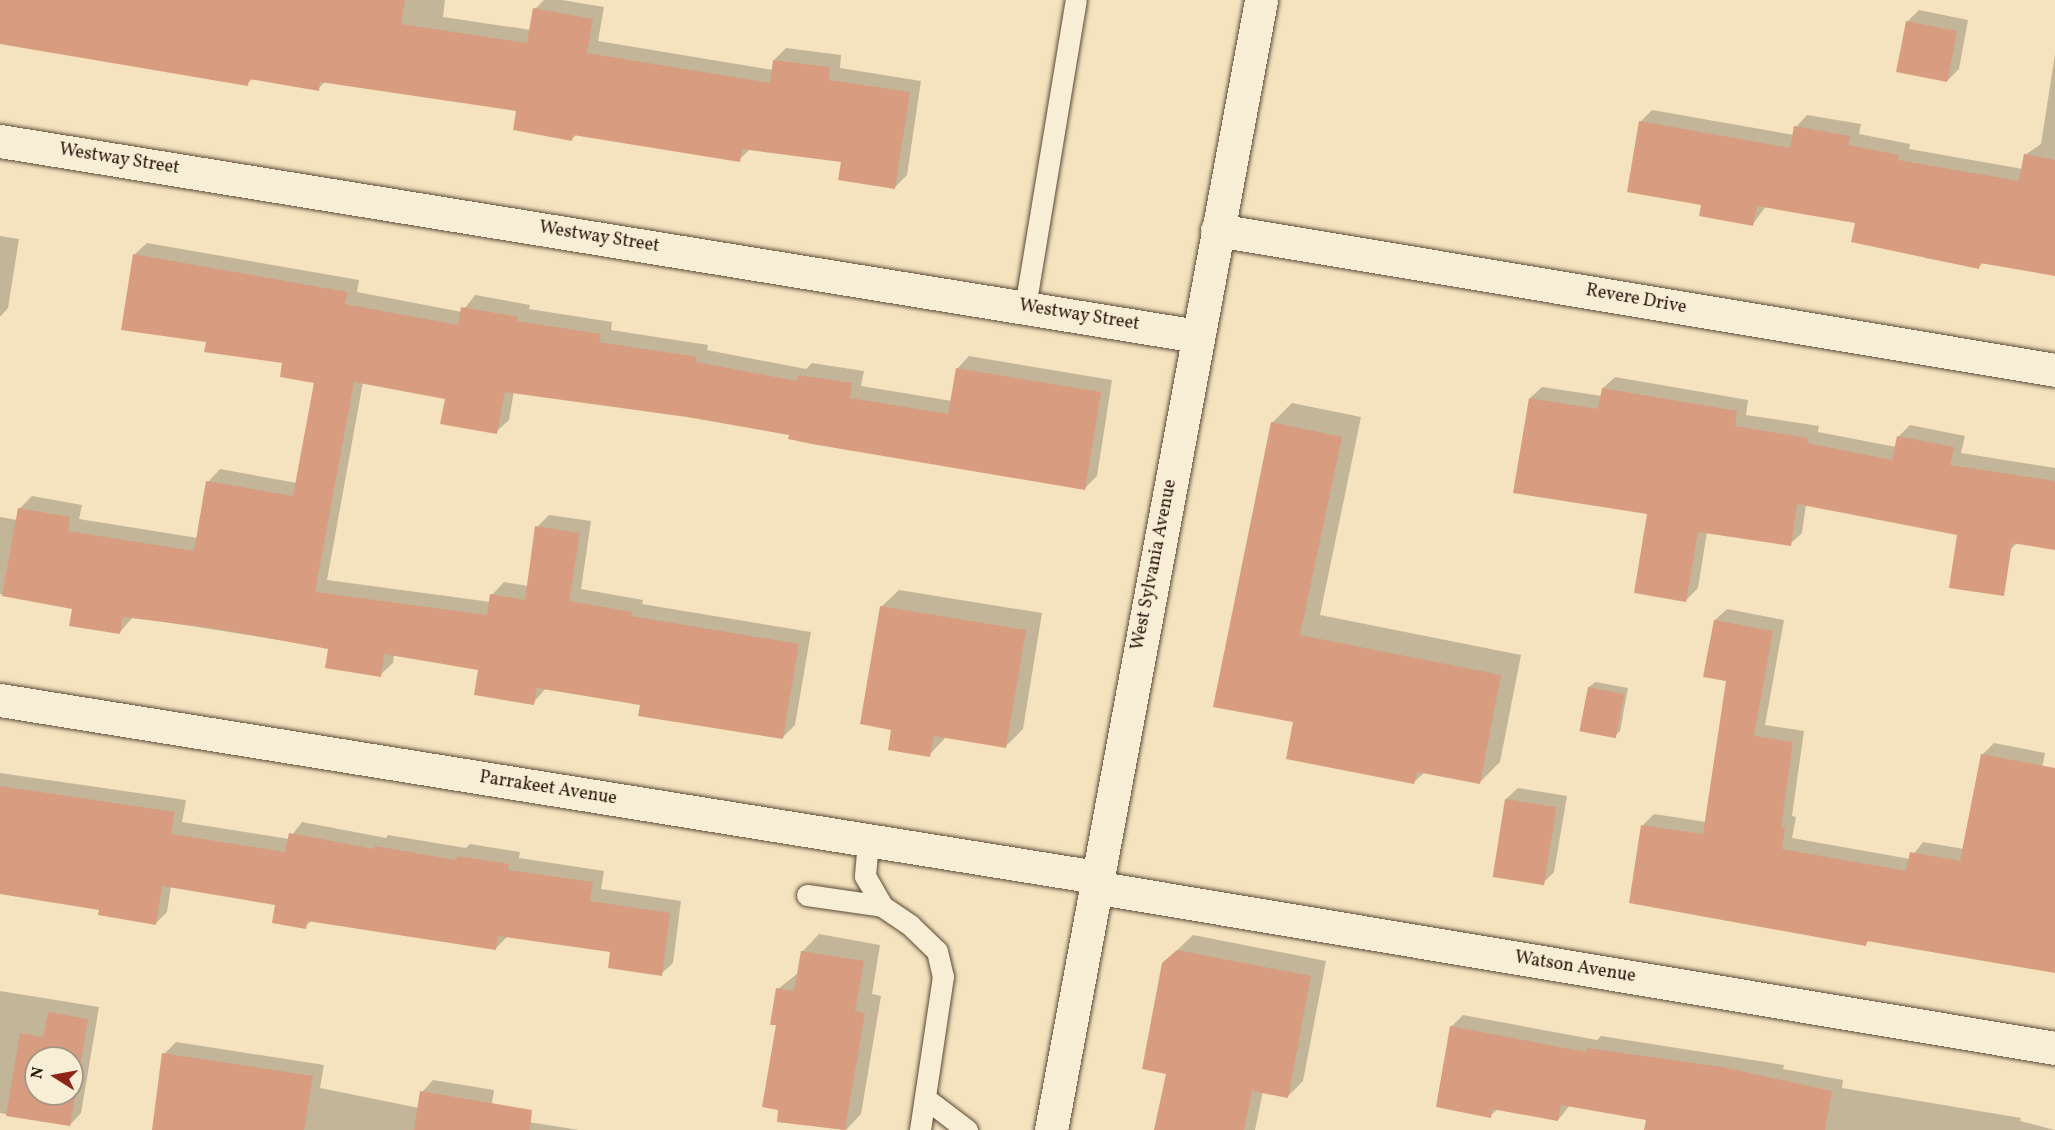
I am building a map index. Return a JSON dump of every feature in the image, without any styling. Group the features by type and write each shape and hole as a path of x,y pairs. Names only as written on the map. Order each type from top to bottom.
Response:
{"street":[{"name":"West Sylvania Avenue","path":"1052,1130 1095,882 1261,0"},
{"name":"Westway Street","path":"0,141 1198,336"},
{"name":"Revere Drive","path":"1217,230 2055,370"},
{"name":"Parrakeet Avenue","path":"0,700 868,840 1095,882"},
{"name":"Watson Avenue","path":"1095,882 2055,1048"}],"lane":[{"path":"1025,307 1076,0"},
{"path":"868,840 866,876 882,906"},
{"path":"807,895 882,906 910,925 937,951 943,976 921,1130"},
{"path":"925,1098 967,1130"}],"building":[{"path":"0,0 405,0 401,24 527,43 533,8 593,19 587,53 770,83 773,60 830,67 829,80 910,92 895,189 838,180 841,162 742,149 740,162 573,135 572,141 513,130 516,111 320,82 319,91 249,79 248,86 0,44"},
{"path":"1906,21 1957,31 1947,82 1896,72"},
{"path":"1639,121 1790,148 1794,126 1850,136 1848,145 1899,155 1898,160 2019,181 2024,154 2055,160 2055,276 1980,263 1979,269 1851,242 1855,223 1757,206 1753,226 1699,216 1701,205 1627,192"},
{"path":"133,254 348,292 345,304 458,325 461,307 518,317 517,321 601,334 599,342 697,357 696,362 797,381 798,375 852,383 850,398 948,414 956,368 1101,392 1085,490 812,444 788,439 789,435 687,417 505,392 497,434 440,424 445,399 354,382 315,592 487,615 490,594 525,600 535,526 580,533 569,601 632,612 631,616 799,644 783,739 638,716 640,705 537,688 534,705 474,695 478,670 384,654 381,677 325,668 328,649 212,628 123,617 120,634 69,626 72,609 2,596 18,508 70,517 68,531 194,551 206,481 293,496 314,383 280,377 282,363 204,352 206,342 121,330"},
{"path":"1602,388 1737,411 1735,426 1808,438 1807,443 1892,460 1897,436 1954,447 1950,465 2055,481 2055,550 2012,543 2004,596 1949,588 1957,535 1797,504 1791,546 1698,532 1686,602 1634,593 1647,514 1513,493 1529,398 1598,409"},
{"path":"1271,422 1342,437 1300,635 1501,675 1480,784 1417,772 1414,784 1286,759 1293,722 1213,707"},
{"path":"880,606 1026,630 1006,748 934,736 930,757 888,750 891,730 860,724"},
{"path":"1714,620 1773,631 1754,736 1793,742 1781,827 1785,828 1782,849 1906,871 1910,852 1960,861 1981,754 2055,768 2055,973 1867,941 1866,946 1629,903 1641,825 1703,834 1726,681 1703,677"},
{"path":"1588,687 1624,694 1616,738 1579,731"},
{"path":"0,786 175,812 171,834 285,852 289,833 374,849 375,846 456,860 457,856 509,864 508,870 593,882 590,901 670,913 662,976 608,968 610,952 498,936 496,950 307,921 306,929 272,923 275,905 162,886 156,925 98,915 99,910 0,894"},
{"path":"1505,799 1556,807 1544,885 1493,877"},
{"path":"1177,950 1311,976 1288,1098 1252,1091 1244,1130 1154,1130 1166,1074 1142,1069 1162,963"},
{"path":"801,951 864,961 855,1011 865,1013 845,1130 777,1122 778,1110 762,1107 776,1025 770,1025 776,988 794,991"},
{"path":"48,1012 88,1019 83,1046 24,1046 24,1106 73,1106 70,1126 6,1116 20,1033 43,1037"},
{"path":"1450,1026 1586,1052 1587,1048 1722,1067 1832,1091 1825,1130 1644,1130 1646,1120 1561,1105 1558,1121 1492,1109 1491,1118 1436,1107"},
{"path":"162,1053 313,1076 304,1130 152,1130"},
{"path":"420,1091 532,1110 530,1130 414,1130"}]}
